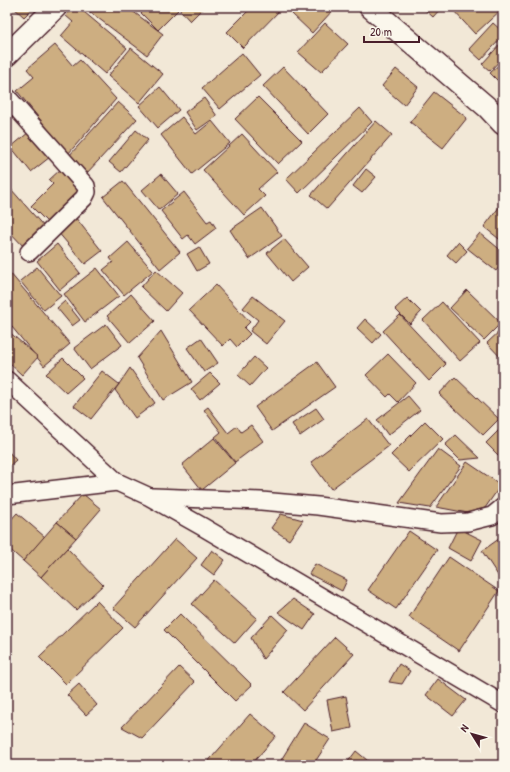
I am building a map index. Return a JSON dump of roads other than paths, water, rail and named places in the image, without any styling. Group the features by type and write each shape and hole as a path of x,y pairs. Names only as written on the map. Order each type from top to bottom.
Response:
{"street":[{"path":"7,55 56,7"},
{"path":"370,7 488,108 503,124"},
{"path":"7,97 86,186 87,192 84,198 29,252"},
{"path":"7,380 117,482 150,497 503,704"},
{"path":"7,495 117,482"},
{"path":"150,497 261,501 318,506 441,523 468,522 492,516 503,507"}]}
